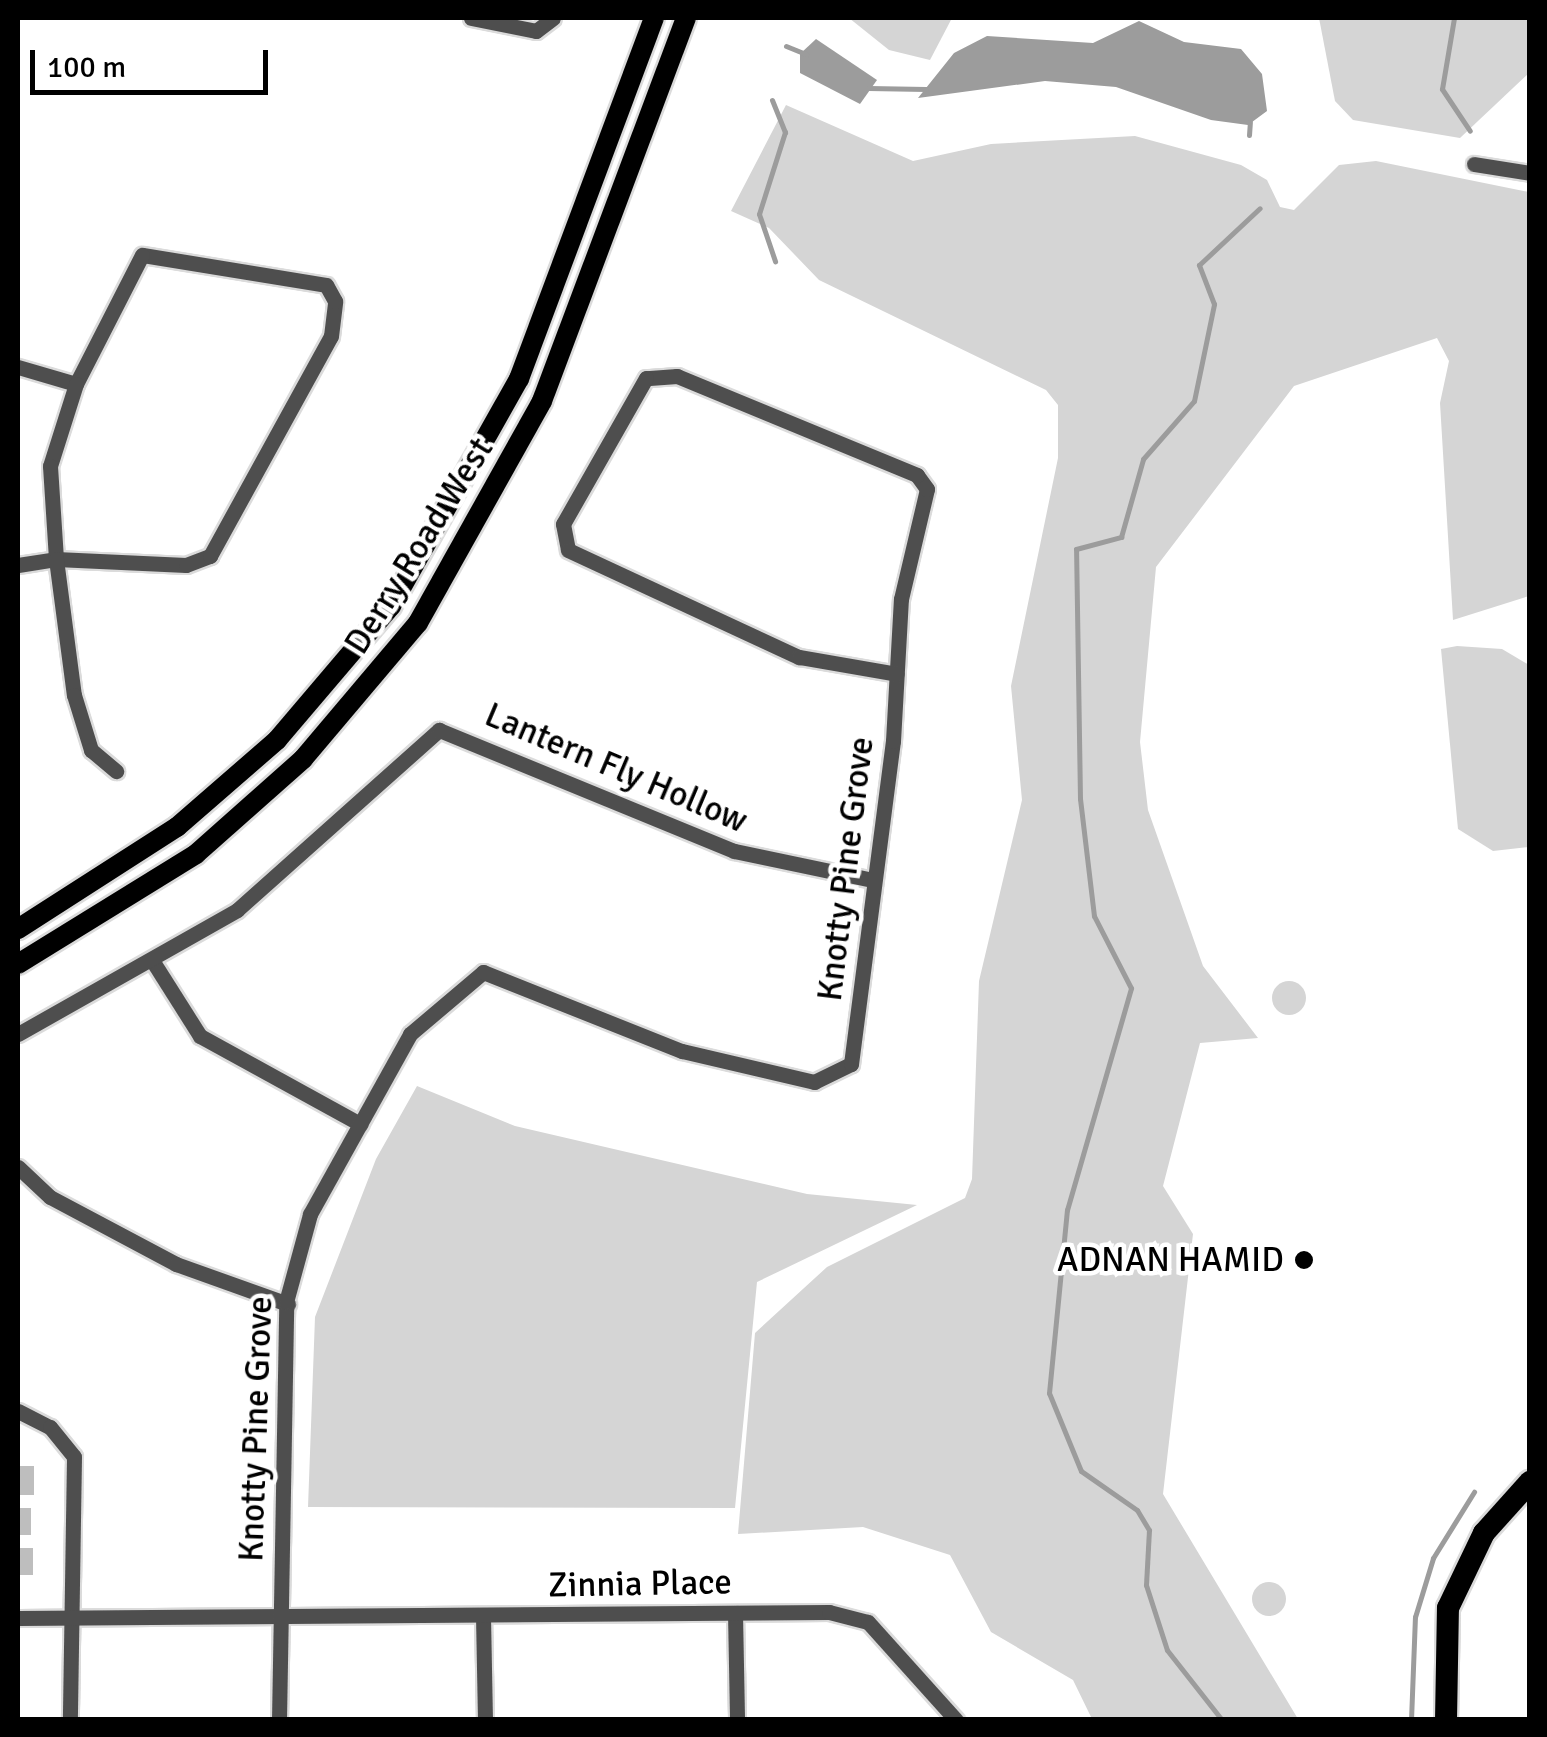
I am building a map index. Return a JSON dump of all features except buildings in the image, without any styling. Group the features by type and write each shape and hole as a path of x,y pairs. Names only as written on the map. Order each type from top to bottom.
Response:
{"highway":[{"path":"1446,1720 1448,1608 1484,1532 1530,1482"}],"main road":[{"name":"Derry Road West","path":"18,929 178,827 277,740 391,606 519,379 654,18"},
{"name":"Derry Road West","path":"18,964 196,854 327,734 418,623 542,401 686,18"}],"street":[{"path":"481,18 536,31 553,18"},
{"path":"1474,164 1530,173"},
{"path":"18,565 56,559 186,565 210,556 308,390 335,301 326,285 301,274 247,275 142,254 76,384 50,466 56,559 74,695 91,750 116,771"},
{"path":"18,367 76,384"},
{"name":"Knotty Pine Grove","path":"280,1720 288,1304 310,1214 410,1034 484,972 682,1052 814,1082 836,1077 851,1064 897,674 907,566 927,489 917,475 677,376 646,378 563,524 568,550 799,656 897,674"},
{"name":"Lantern Fly Hollow","path":"18,1034 152,960 287,870 439,730 734,851 873,880"},
{"path":"152,960 200,1036 360,1124"},
{"path":"18,1167 50,1197 176,1264 288,1304"},
{"path":"18,1410 65,1440 74,1457 70,1720"},
{"path":"735,1613 736,1720"},
{"name":"Zinnia Place","path":"18,1618 279,1620 735,1613 858,1617 956,1720"},
{"path":"483,1616 485,1720"}],"shaded area":[{"path":"849,18 952,18 930,60 889,50"},
{"path":"1319,18 1529,18 1529,73 1460,138 1353,120 1335,101"},
{"path":"1139,21 1184,42 1241,49 1262,74 1267,111 1248,125 1211,120 1116,87 1045,81 918,98 954,53 987,36 1093,43"},
{"path":"816,39 877,80 860,104 800,73 800,54"},
{"path":"786,105 913,161 991,144 1135,136 1241,165 1267,180 1280,207 1294,210 1339,165 1376,161 1529,192 1529,596 1453,620 1440,403 1449,361 1437,338 1294,386 1156,567 1140,742 1148,810 1203,966 1258,1038 1200,1043 1163,1186 1193,1234 1163,1494 1298,1719 1092,1719 1073,1680 991,1632 950,1555 863,1527 738,1534 755,1333 827,1267 965,1198 972,1179 979,981 1022,800 1011,686 1058,458 1058,405 1046,390 819,280 769,228 731,211"},
{"path":"1441,649 1502,649 1529,665 1529,847 1493,851 1458,829"},
{"path":"1289,981 1301,986 1306,998 1301,1010 1289,1015 1277,1010 1272,998 1277,986"},
{"path":"417,1086 515,1126 807,1194 917,1205 757,1282 735,1508 308,1507 315,1317 376,1159"},
{"path":"1269,1582 1281,1587 1286,1599 1281,1611 1269,1616 1257,1611 1252,1599 1257,1587"}],"waterway":[{"path":"1454,18 1442,89 1470,131"},
{"path":"786,46 806,54"},
{"path":"868,88 926,89"},
{"path":"772,100 785,132 759,214 775,261"},
{"path":"1249,135 1250,122"},
{"path":"1222,1720 1167,1650 1146,1585 1149,1530 1137,1510 1081,1471 1049,1393 1067,1210 1131,988 1094,916 1080,799 1076,549 1121,537 1143,459 1194,401 1214,304 1199,265 1260,208"},
{"path":"1411,1720 1415,1617 1433,1558 1474,1492"}],"place":[{"name":"ADNAN HAMID","path":"1304,1260"}]}
